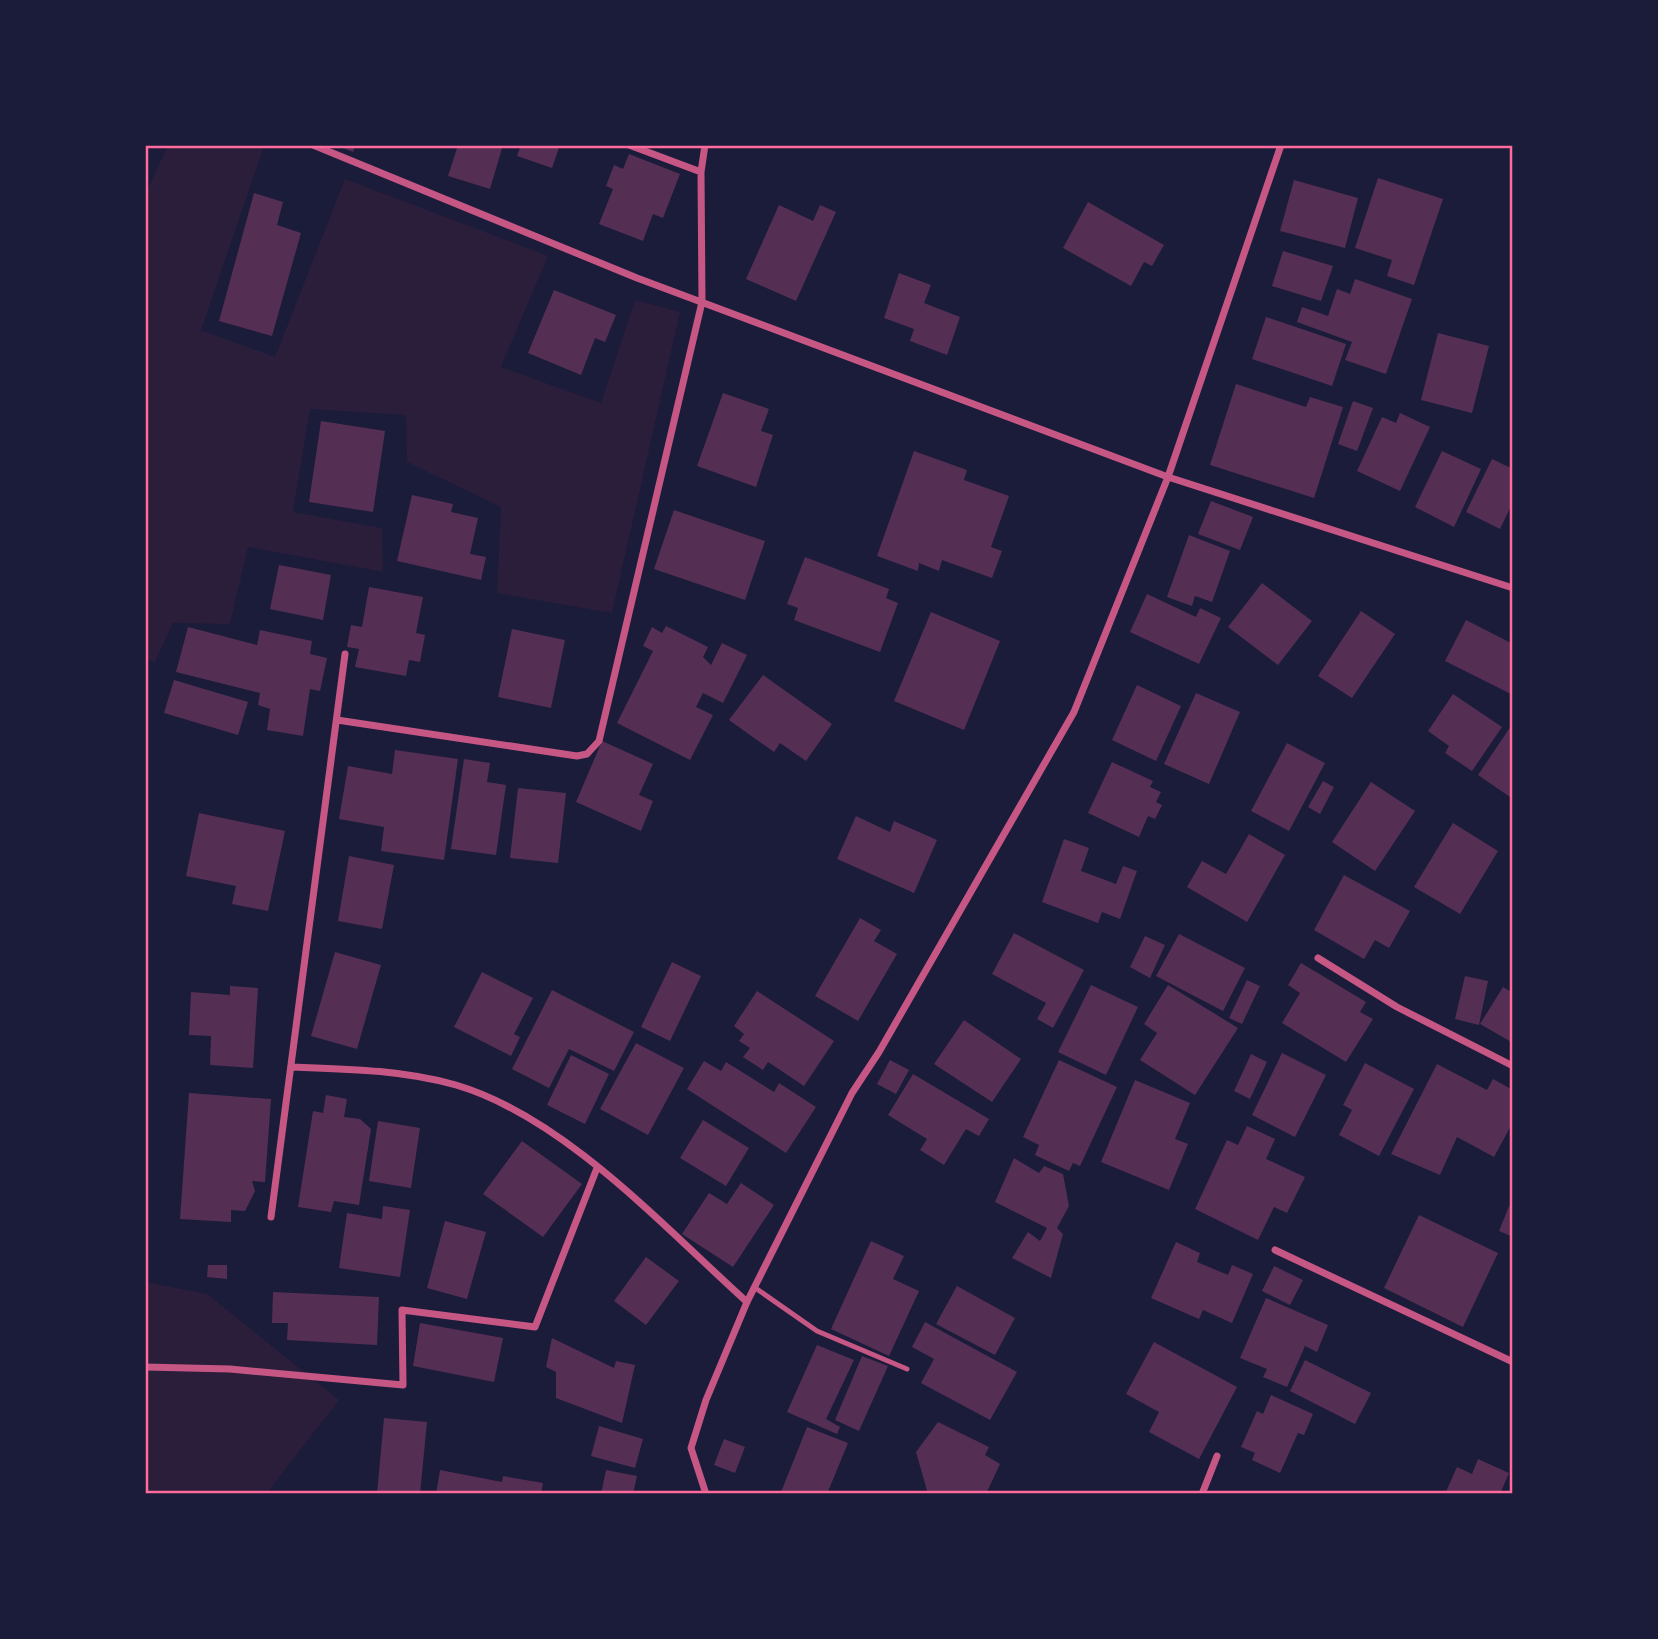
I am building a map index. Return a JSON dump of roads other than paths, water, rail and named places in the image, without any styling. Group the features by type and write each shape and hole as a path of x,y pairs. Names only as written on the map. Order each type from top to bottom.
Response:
{"street":[{"path":"313,145 702,302 1168,477 1513,588"},
{"path":"629,145 701,172"},
{"path":"337,720 577,756 587,754 599,741 702,302 701,172 705,145"},
{"path":"706,1494 691,1448 706,1400 747,1302 852,1093 879,1052 1074,712 1168,477 1281,145"},
{"path":"271,1217 293,1067 345,654"},
{"path":"1318,958 1397,1007 1513,1066"},
{"path":"293,1067 386,1070 456,1085 507,1104 567,1140 747,1302"},
{"path":"145,1367 230,1369 403,1385 402,1310 535,1327 597,1168"},
{"path":"1275,1250 1513,1362"},
{"path":"1202,1494 1217,1456"}],"lane":[{"path":"754,1287 817,1331 907,1369"}]}
